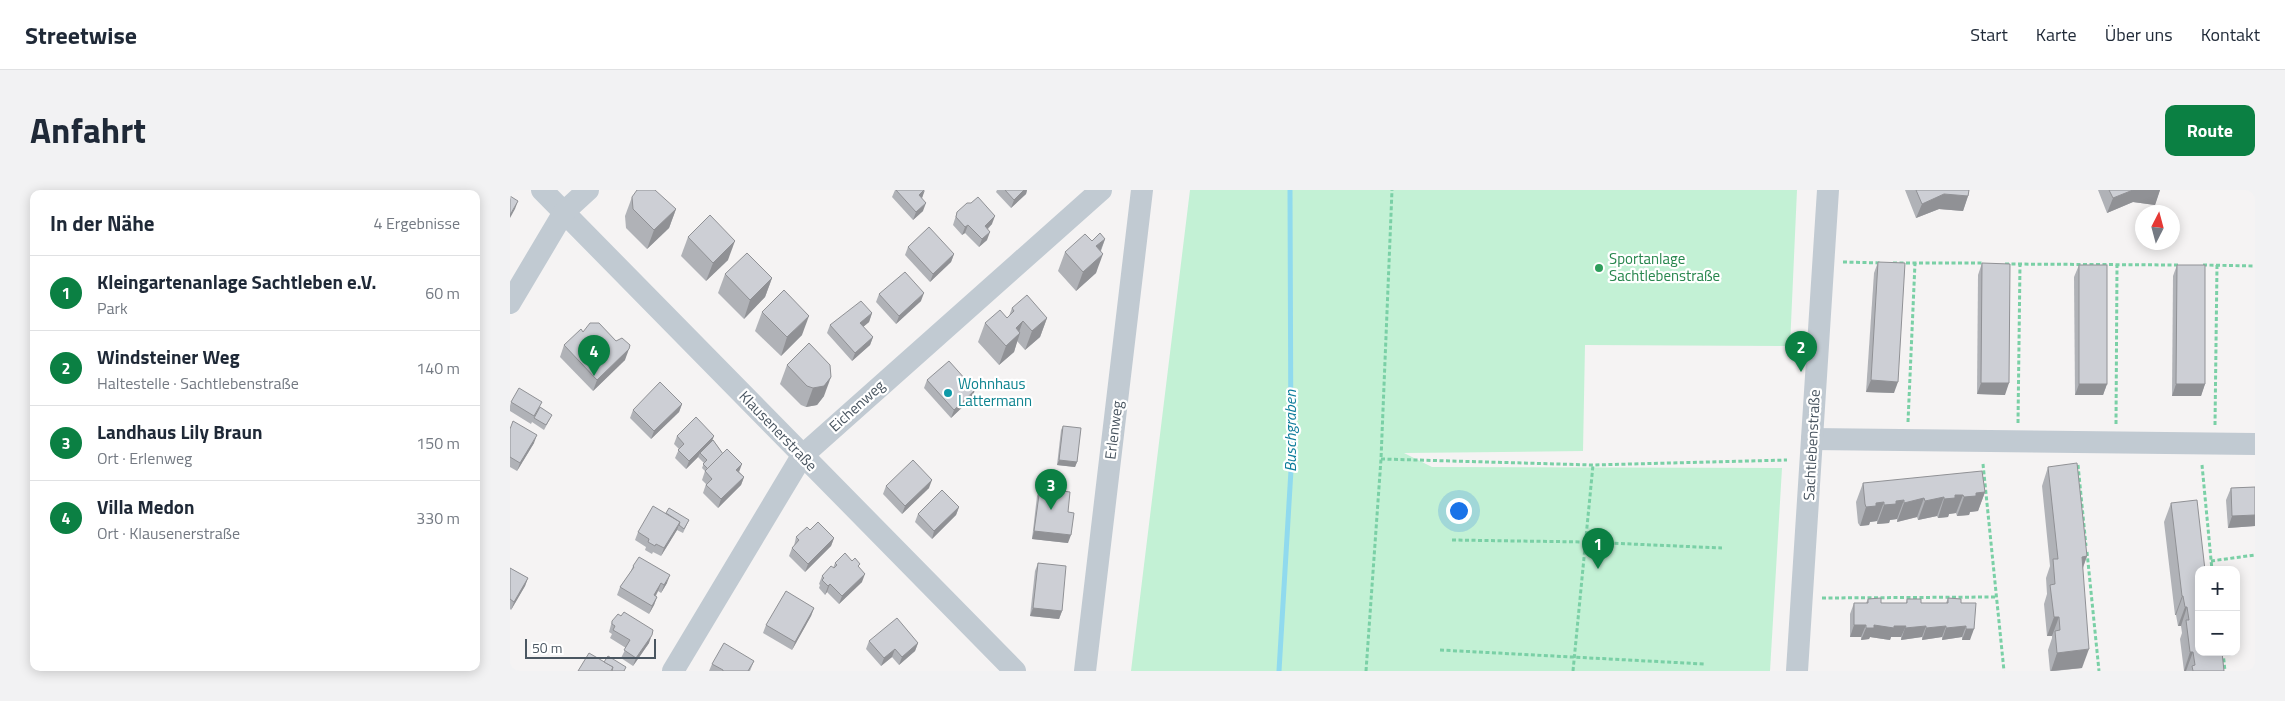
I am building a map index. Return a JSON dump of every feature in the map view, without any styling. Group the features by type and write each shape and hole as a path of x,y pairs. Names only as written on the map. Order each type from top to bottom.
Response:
{"street":[{"name":"Klausenerstraße","path":"542,190 1015,671"},
{"path":"510,303 564,212 588,190"},
{"name":"Eichenweg","path":"673,671 802,456 1101,190"},
{"name":"Erlenweg","path":"1086,671 1142,190"},
{"name":"Sachtlebenstraße","path":"1797,671 1828,190"},
{"path":"1812,439 2255,444"}],"path":[{"path":"1366,671 1381,458 1392,190"},
{"path":"1842,262 1991,264"},
{"path":"1908,423 1915,263"},
{"path":"2001,264 2187,265"},
{"path":"2018,424 2020,264"},
{"path":"2116,424 2117,264"},
{"path":"2197,265 2255,266"},
{"path":"2215,425 2217,265"},
{"path":"1381,458 1593,465 1787,460"},
{"path":"1983,464 2004,671"},
{"path":"1573,671 1593,465"},
{"path":"2078,465 2099,671"},
{"path":"2202,465 2212,566"},
{"path":"1452,540 1585,542 1722,548"},
{"path":"2211,560 2255,555"},
{"path":"1822,598 1996,597"},
{"path":"1440,650 1704,664"},
{"path":"2223,656 2225,671"}],"green space":[{"path":"1190,190 1797,190 1790,346 1585,345 1583,451 1404,453 1432,467 1782,468 1770,671 1131,671"}],"building":[{"path":"637,190 655,190 676,209 654,230 633,209 632,197"},
{"path":"896,190 924,190 919,195 926,203 916,212"},
{"path":"1005,190 1024,190 1014,200"},
{"path":"1916,190 1969,190 1968,196 1944,194 1922,204"},
{"path":"2109,190 2133,190 2113,198"},
{"path":"510,196 518,201 510,215"},
{"path":"978,197 995,216 985,226 990,232 982,239 968,225 965,227 956,217 957,212 967,203 971,203"},
{"path":"710,215 735,241 713,263 688,237"},
{"path":"929,227 954,254 933,274 908,247"},
{"path":"1100,233 1105,239 1096,246 1103,254 1083,272 1065,252 1085,234 1092,241"},
{"path":"747,253 772,278 750,300 725,274"},
{"path":"1878,262 1905,263 1898,382 1871,380"},
{"path":"1982,263 2010,264 2009,383 1981,383"},
{"path":"2079,265 2107,265 2107,384 2079,384"},
{"path":"2177,265 2205,265 2205,384 2176,384"},
{"path":"905,272 924,293 899,316 879,294"},
{"path":"784,290 809,316 787,337 762,312"},
{"path":"1027,295 1047,318 1032,331 1023,321 1016,328 1020,333 1006,346 985,323 1000,310 1007,318 1014,311 1012,308"},
{"path":"861,301 872,313 860,323 873,337 855,353 830,325"},
{"path":"590,323 599,323 616,341 622,338 630,345 629,349 597,380 564,345 581,329 583,332"},
{"path":"809,343 830,365 831,377 824,386 813,388 807,386 787,365"},
{"name":"Wohnhaus Lattermann","path":"949,361 975,390 954,410 927,380"},
{"path":"660,382 682,404 654,431 633,410"},
{"path":"519,388 542,402 534,416 511,402"},
{"path":"540,407 552,415 546,425 534,418"},
{"path":"696,417 714,436 689,461 678,450 684,444 677,436"},
{"path":"513,421 537,435 520,463 510,457 510,429"},
{"path":"1063,426 1081,428 1077,462 1059,460"},
{"path":"713,440 723,454 708,469 703,464 707,460 700,453"},
{"path":"727,449 742,464 736,470 744,477 721,499 706,485 712,479 705,471"},
{"path":"913,460 932,480 905,506 886,486"},
{"path":"2077,463 2087,556 2082,557 2089,649 2057,653 2055,631 2060,630 2059,617 2054,617 2050,585 2055,584 2053,559 2058,559 2048,467"},
{"path":"1982,471 1985,492 1976,493 1976,496 1964,497 1963,495 1955,495 1955,498 1944,499 1944,497 1925,501 1924,498 1904,503 1904,500 1896,501 1896,504 1884,505 1884,502 1876,503 1876,506 1866,507 1865,504 1863,483"},
{"path":"2255,487 2255,515 2232,516 2231,488"},
{"path":"1040,488 1070,492 1068,512 1074,513 1071,535 1034,531"},
{"path":"942,490 959,507 934,531 918,514"},
{"path":"2197,500 2205,566 2195,566 2195,656 2222,656 2224,671 2193,671 2192,666 2195,665 2193,652 2190,652 2186,620 2189,620 2187,607 2185,607 2182,596 2171,503"},
{"path":"653,506 680,522 664,548 648,542 649,539 638,532"},
{"path":"669,508 689,520 684,529 679,525 680,522 666,513"},
{"path":"818,522 834,538 808,564 792,548 799,540 796,537 807,527 810,530"},
{"path":"845,553 852,561 855,558 860,564 858,566 865,574 842,596 830,584 828,586 822,580 824,578 822,576 831,566 834,568 837,565 835,563"},
{"path":"639,557 670,575 664,585 661,583 654,595 657,597 652,606 620,587"},
{"path":"1038,563 1066,566 1062,611 1033,608"},
{"path":"510,568 528,578 514,602 510,599"},
{"path":"786,591 814,608 795,642 766,625"},
{"path":"1881,598 1881,603 1907,603 1907,599 1921,599 1921,603 1948,603 1948,598 1961,599 1961,603 1976,603 1974,629 1966,629 1966,626 1905,628 1906,626 1894,626 1894,628 1874,625 1874,628 1866,628 1866,625 1854,625 1854,603 1868,603 1868,599"},
{"path":"624,612 653,630 652,635 636,658 624,650 630,640 613,630 615,626 612,624 612,621 618,614 621,616"},
{"path":"897,618 918,643 902,657 895,649 884,658 869,641"},
{"path":"724,643 754,661 748,671 723,671 712,664"},
{"path":"589,653 613,667 611,671 578,671"},
{"path":"608,656 626,667 624,671 612,671 613,667 604,662"}],"waterway":[{"name":"Buschgraben","path":"1279,671 1291,470 1290,190"}],"place":[{"name":"Sportanlage Sachtlebenstraße","path":"1599,268"},
{"name":"Windsteiner Weg","path":"1801,372"},
{"name":"Villa Medon","path":"594,376"},
{"name":"Wohnhaus Lattermann","path":"948,393"},
{"name":"Landhaus Lily Braun","path":"1051,510"},
{"name":"Kleingartenanlage Sachtleben e.V.","path":"1598,569"}]}
